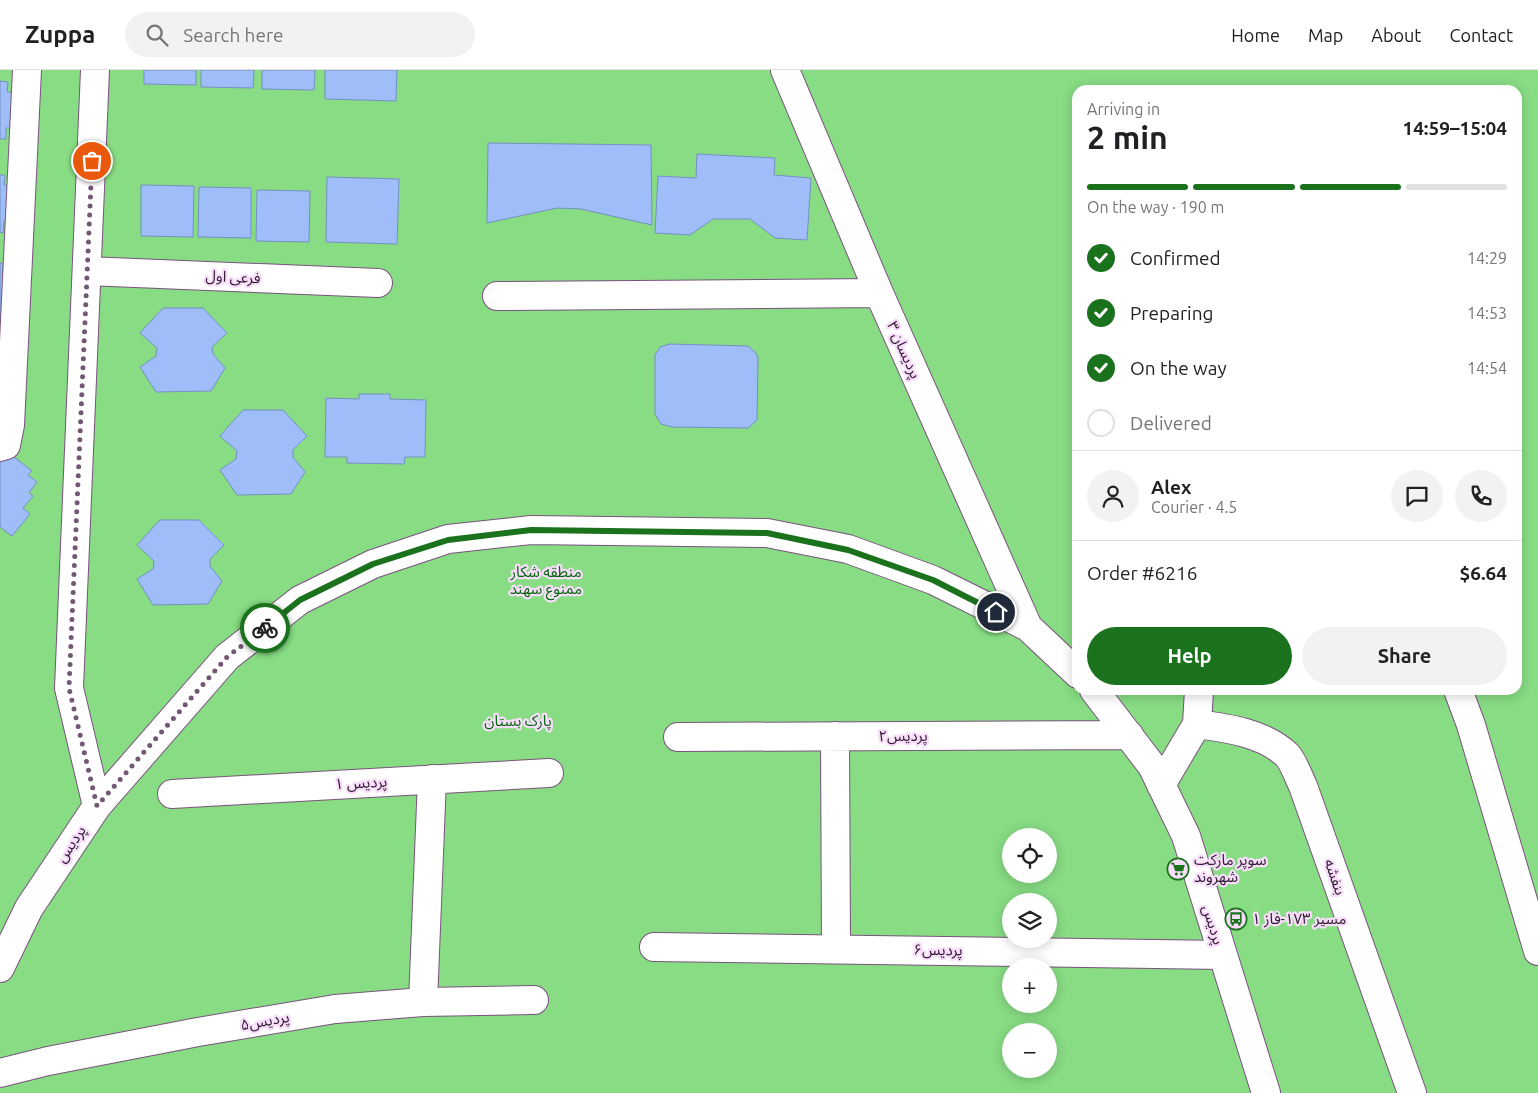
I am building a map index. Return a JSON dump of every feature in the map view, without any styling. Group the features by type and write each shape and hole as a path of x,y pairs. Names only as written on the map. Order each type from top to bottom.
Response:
{"street":[{"path":"0,447 6,445 10,425 27,70"},
{"path":"95,70 69,688 97,806"},
{"name":"پردیسان ۳","path":"785,70 879,294 1028,627"},
{"name":"فرعی اول","path":"87,271 378,284"},
{"path":"497,296 879,294"},
{"name":"پردیس","path":"0,968 6,942 97,806 227,657 300,600 373,564 448,540 531,530 767,533 848,550 933,580 1028,627 1072,668"},
{"name":"پردیس","path":"1098,695 1152,766 1186,836 1266,1093"},
{"path":"1161,785 1197,724 1199,695"},
{"path":"1460,695 1471,724 1538,951"},
{"name":"بنفشه","path":"1197,724 1231,729 1262,739 1288,756 1303,786 1412,1093"},
{"path":"835,736 836,949"},
{"name":"پردیس۲","path":"678,737 1129,736"},
{"name":"پردیس ۱","path":"172,794 549,773"},
{"path":"423,1002 432,779"},
{"name":"پردیس۶","path":"654,947 1223,955"},
{"name":"پردیس۵","path":"0,1074 48,1061 198,1032 335,1009 423,1002 534,1000"}],"green space":[{"name":"منطقه شکار ممنوع سهند","path":"0,70 1538,70 1538,1093 0,1093"}],"building":[{"path":"144,70 196,70 196,85 144,84"},
{"path":"201,70 254,70 253,88 201,87"},
{"path":"262,70 315,70 314,90 262,89"},
{"path":"325,70 397,70 396,101 325,99"},
{"path":"0,81 8,82 7,92 13,92 12,128 6,128 6,139 0,139"},
{"path":"488,143 651,145 652,225 581,209 557,208 487,223"},
{"path":"697,154 775,158 774,175 811,178 807,240 775,238 750,219 713,219 690,235 655,233 658,176 696,178"},
{"path":"0,175 5,175 4,185 11,186 9,221 4,221 3,233 0,232"},
{"path":"327,177 399,179 397,244 326,242"},
{"path":"141,185 194,186 193,237 141,236"},
{"path":"199,187 251,188 251,238 198,237"},
{"path":"257,190 310,191 309,242 256,241"},
{"path":"0,263 3,263 2,274 9,274 1,321 0,321"},
{"path":"163,308 203,308 227,333 212,347 213,354 225,368 211,391 156,392 140,367 156,356 157,348 140,333"},
{"path":"670,344 748,346 755,352 758,357 757,420 748,428 672,427 661,424 655,414 655,355 660,347"},
{"path":"359,394 390,394 390,399 426,400 425,457 405,457 404,464 347,463 347,457 325,457 326,398 359,399"},
{"path":"243,410 283,410 307,436 293,450 293,457 305,472 291,494 237,495 220,470 236,459 237,451 220,436"},
{"path":"4,449 32,471 28,475 37,482 29,493 33,496 23,508 30,514 12,536 0,527 0,454"},
{"path":"160,520 199,520 224,545 210,559 210,566 222,581 208,604 153,605 137,579 153,569 154,561 137,545"}],"way so far":[{"path":"92,161 69,688 97,806 227,657 265,628"}],"place":[{"name":"سوپر مارکت شهروند","path":"1178,869"},
{"name":"مسیر ۱۷۳-فاز ۱","path":"1236,919"}],"route":[{"path":"265,628 300,600 373,564 448,540 531,530 767,533 848,550 933,580 996,612"}],"park label":[{"name":"پارک بستان","path":"518,721"}]}
